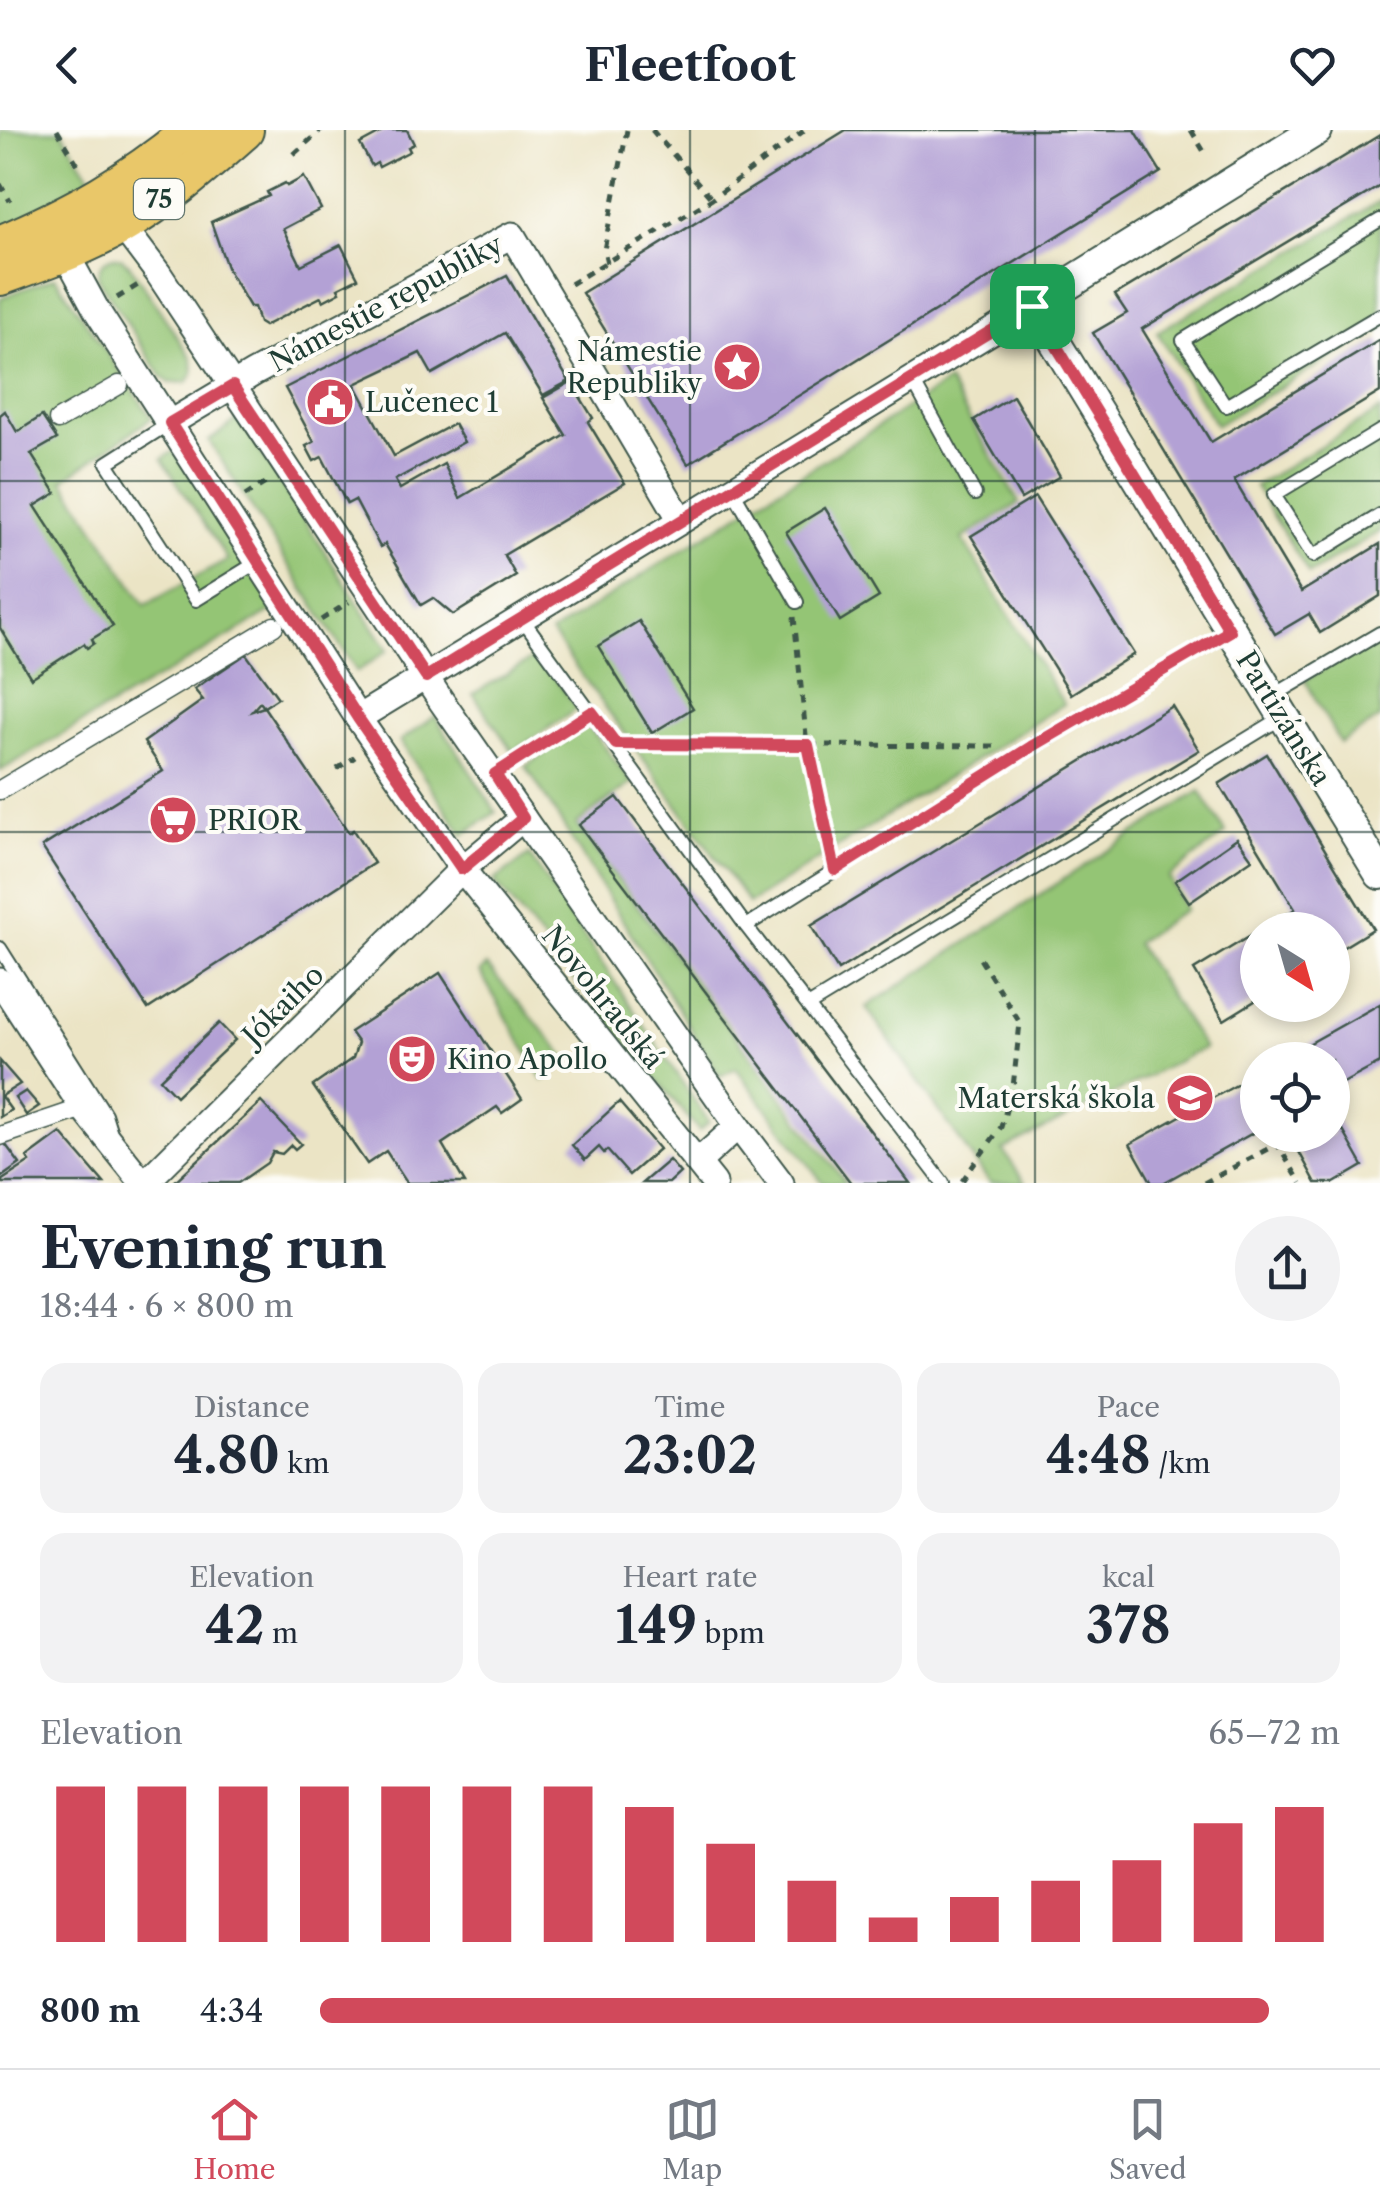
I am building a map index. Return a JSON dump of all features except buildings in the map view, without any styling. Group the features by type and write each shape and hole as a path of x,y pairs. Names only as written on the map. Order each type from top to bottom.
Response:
{"main road":[{"name":"75","path":"0,275 84,225 194,130"},
{"name":"75","path":"0,246 84,225 159,199 243,130"}],"street":[{"path":"358,718 1317,130"},
{"name":"Novohradská","path":"84,225 233,386 426,677 781,1183"},
{"name":"Novohradská","path":"84,225 96,311 358,718 462,869 701,1173 738,1126"},
{"name":"Námestie republiky","path":"233,386 512,235 681,520"},
{"name":"Partizánska","path":"1032,306 1277,708 1370,834 1380,874"},
{"path":"58,420 119,386"},
{"path":"170,423 233,386"},
{"path":"0,790 274,626"},
{"path":"462,869 523,818"},
{"name":"Jókaiho","path":"144,1183 462,869"},
{"path":"0,981 83,1108 144,1183"},
{"path":"0,1136 83,1108"}],"lane":[{"path":"1380,220 1183,340 1226,406 1380,315"},
{"path":"912,381 975,494"},
{"path":"170,423 108,463 127,494 196,600 259,562"},
{"path":"1380,431 1274,495 1313,556 1380,516"},
{"path":"732,489 797,602"},
{"path":"521,617 746,926 943,1183"},
{"path":"746,926 1031,747 1230,631"},
{"path":"808,1006 1277,708 1380,633"},
{"path":"0,948 105,1114 116,1150"}],"path":[{"path":"58,130 78,166"},
{"path":"294,154 321,130"},
{"path":"607,263 604,250 627,130"},
{"path":"652,130 712,199"},
{"path":"559,290 712,199 805,130"},
{"path":"1191,130 1206,155"},
{"path":"0,184 10,201"},
{"path":"112,301 144,281"},
{"path":"238,501 276,476"},
{"path":"317,622 356,597"},
{"path":"797,602 793,620 808,745 835,870"},
{"path":"495,774 592,712"},
{"path":"616,744 1031,747"},
{"path":"338,769 362,753"},
{"path":"960,1183 1001,1127 1014,1087 1020,1023 977,954"},
{"path":"1204,1183 1277,1144 1301,1183"}],"green space":[{"path":"0,130 61,130 95,184 0,232"},
{"path":"1380,201 1380,329 1216,425 1157,332"},
{"path":"113,257 129,264 192,359 193,374 187,382 170,383 162,377 99,280 101,266"},
{"path":"55,277 152,418 63,480 145,605 228,560 162,459 175,450 277,608 0,771 0,298"},
{"path":"948,382 1019,503 962,539 1064,704 749,903 551,633"},
{"path":"1380,410 1380,531 1309,574 1255,486"},
{"path":"239,418 388,650 357,672 209,441"},
{"path":"1380,637 1380,718 1340,743 1305,680"},
{"path":"539,655 577,709 513,752 473,694"},
{"path":"435,716 496,812 463,835 400,741"},
{"path":"588,725 632,783 576,824 846,1183 823,1183 736,1068 720,1076 526,766"},
{"path":"1200,791 1226,833 1169,877 1185,909 1136,943 1204,1048 1003,1150 1025,1183 990,1183 866,1007"},
{"path":"529,855 709,1122 699,1131 494,881"},
{"path":"487,966 569,1060 543,1080 480,972"}],"place":[{"name":"Námestie Republiky","path":"737,367"},
{"name":"Lučenec 1","path":"330,402"},
{"name":"PRIOR","path":"173,820"},
{"name":"Kino Apollo","path":"412,1059"},
{"name":"Materská škola","path":"1190,1098"}],"route":[{"path":"1032,306 1230,631 1031,747 835,870 808,745 616,744 592,712 495,774 523,818 462,869 358,718 170,423 233,386 426,677 1032,306"}]}
